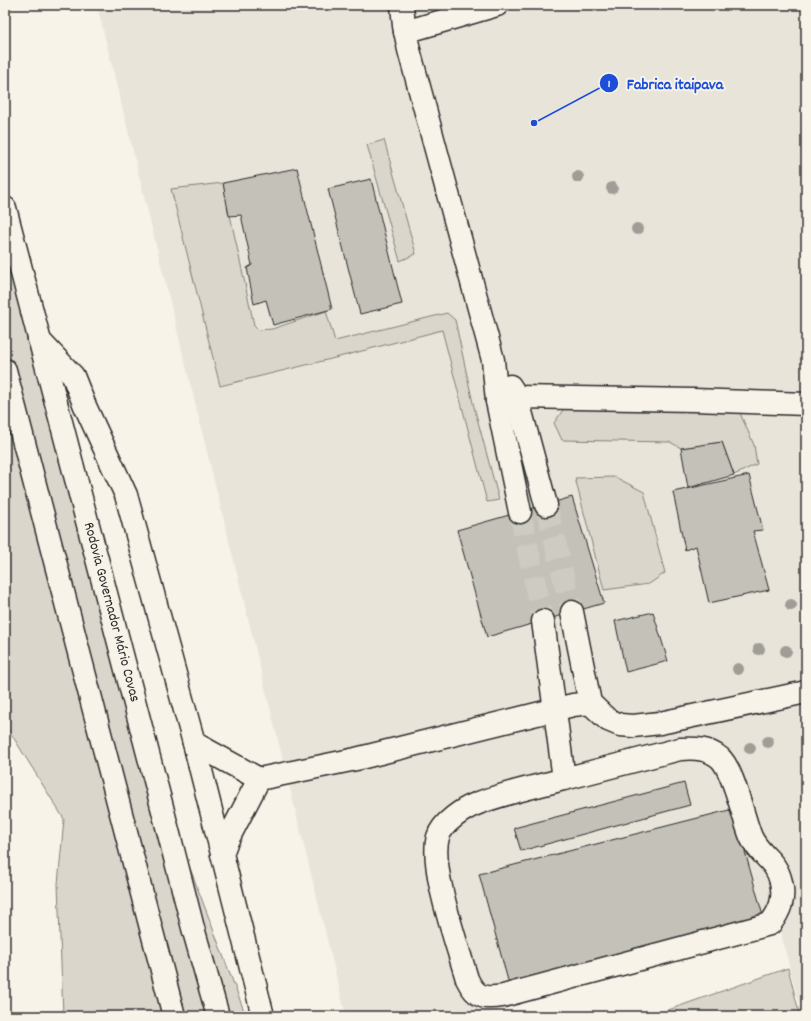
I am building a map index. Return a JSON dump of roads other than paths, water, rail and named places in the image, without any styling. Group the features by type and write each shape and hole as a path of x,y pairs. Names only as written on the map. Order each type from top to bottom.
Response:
{"main road":[{"path":"402,5 405,32 493,360 546,505"},
{"path":"405,32 497,5"},
{"name":"Rodovia Governador Mário Covas","path":"5,208 162,807 175,863 218,1016"},
{"path":"39,340 73,376 84,406 126,495 194,743 263,1016"},
{"path":"5,370 174,1016"},
{"path":"507,399 694,400 806,404"},
{"path":"507,399 520,512"},
{"path":"572,612 590,703 608,720 620,725 633,726 660,723 806,692"},
{"path":"543,621 564,779"},
{"path":"194,743 259,779 356,759 554,708 590,703"},
{"path":"694,748 708,750 721,759 729,772 751,838 758,850 777,868 781,883 782,899 779,913 770,924 503,996 491,998 478,995 471,988 467,979 439,878 435,858 438,836 453,817 476,804 564,779 680,749 694,748"},
{"path":"222,854 226,842 259,779"}],"tunnel":[{"path":"546,505 572,612"},
{"path":"520,512 543,621"}],"place":[{"name":"Fabrica itaipava","path":"534,123"}]}
